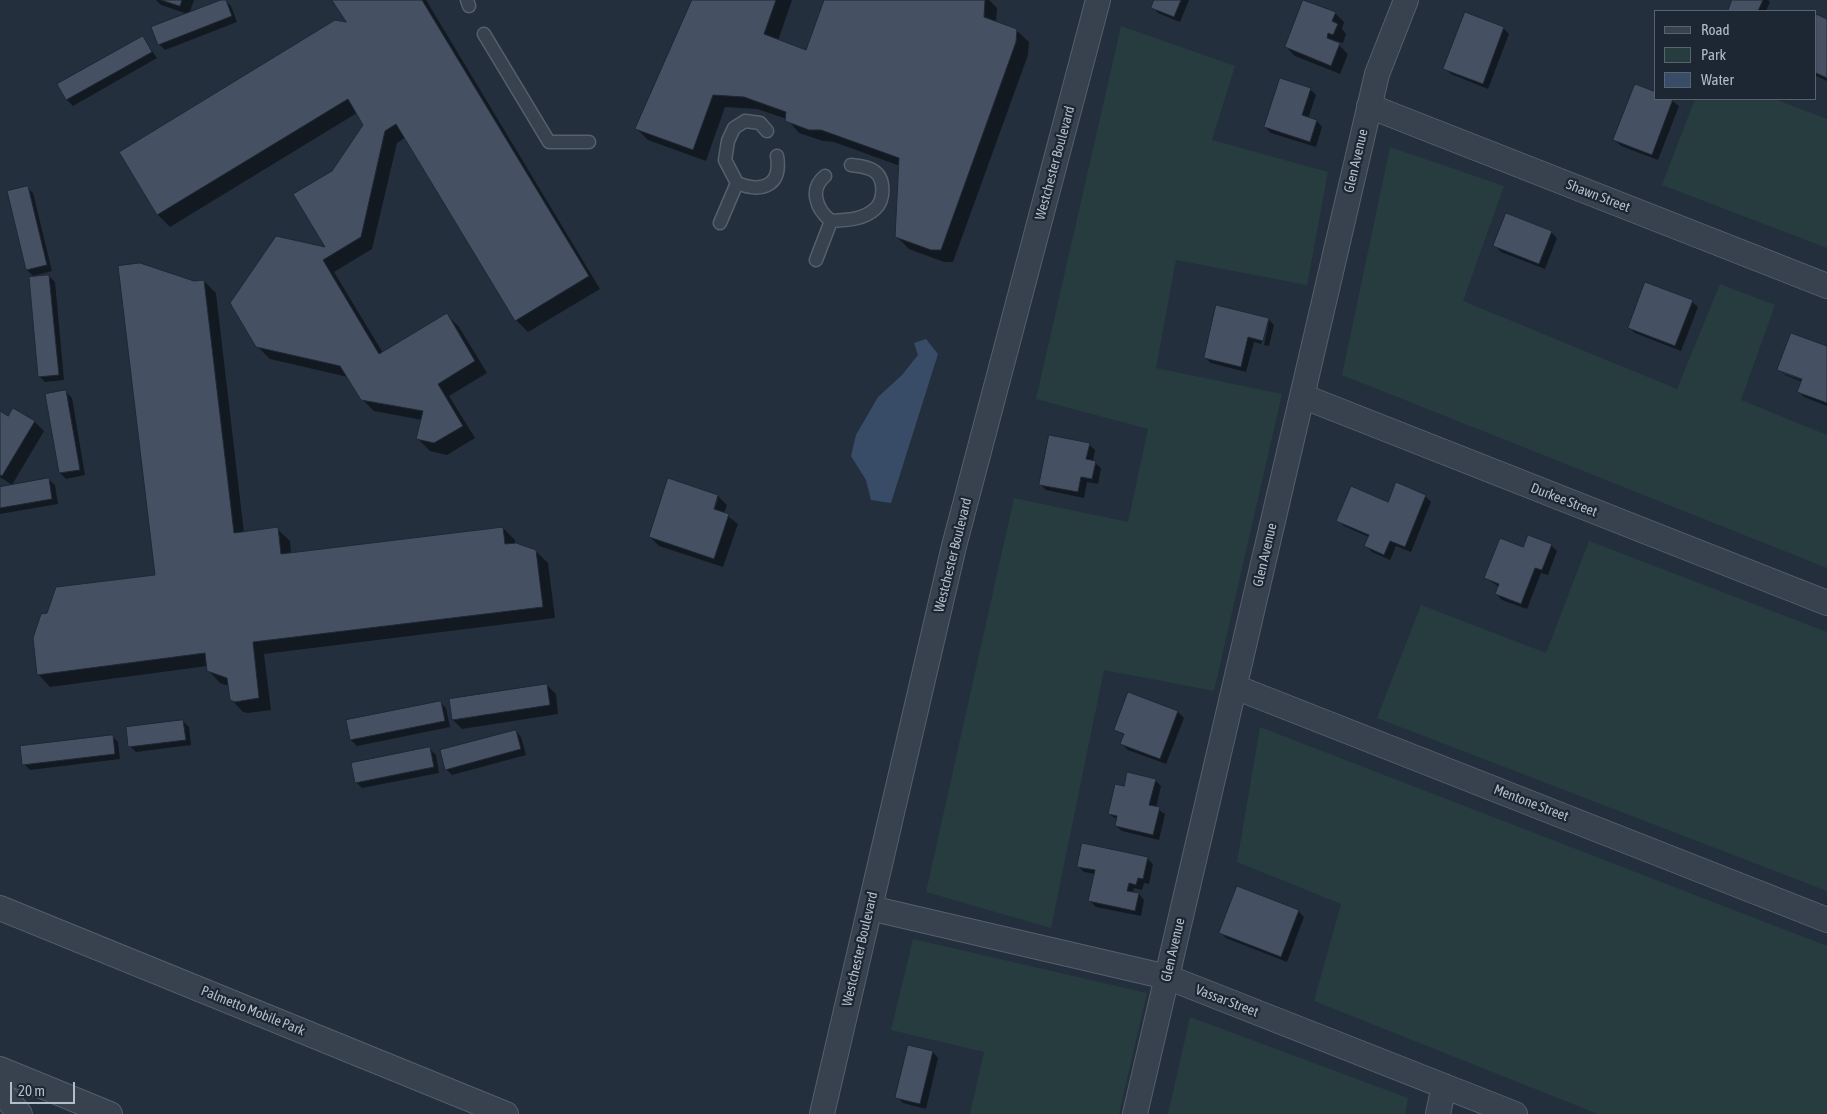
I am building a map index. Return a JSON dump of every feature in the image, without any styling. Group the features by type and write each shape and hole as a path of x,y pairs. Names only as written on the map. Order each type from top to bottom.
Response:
{"street":[{"name":"Westchester Boulevard","path":"822,1114 954,546 1098,0"},
{"name":"Glen Avenue","path":"1135,1114 1376,74 1406,0"},
{"name":"Shawn Street","path":"1369,106 1827,286"},
{"name":"Durkee Street","path":"1302,396 1827,603"},
{"name":"Mentone Street","path":"1234,687 1827,920"},
{"name":"Palmetto Mobile Park","path":"0,908 506,1114"},
{"name":"Vassar Street","path":"870,908 1167,977 1515,1114"},
{"path":"0,1069 110,1114"},
{"path":"1438,1114 1444,1086"},
{"path":"0,1091 20,1114"}],"lane":[{"path":"484,34 550,142 589,142"},
{"path":"767,131 760,123 745,121 734,128 728,141 725,160 737,183 749,188 761,188 774,180 779,169 777,156"},
{"path":"826,176 819,181 815,200 821,213 831,221 854,220 874,210 881,201 882,186 876,172 865,167 851,165"},
{"path":"720,223 737,183"},
{"path":"816,260 831,221"}],"green space":[{"path":"1121,26 1235,66 1212,140 1328,172 1307,285 1176,260 1156,368 1282,394 1214,691 1104,670 1051,928 926,892 1014,498 1128,522 1148,429 1036,399"},
{"path":"1695,100 1777,100 1827,119 1827,248 1662,185"},
{"path":"1390,147 1504,186 1463,301 1677,389 1720,284 1775,305 1741,400 1827,435 1827,568 1342,375"},
{"path":"1589,541 1827,632 1827,891 1377,718 1421,605 1546,653"},
{"path":"1260,727 1827,946 1827,1114 1598,1114 1314,1001 1341,904 1237,862"},
{"path":"913,939 1147,993 1119,1114 970,1114 984,1052 891,1030"},
{"path":"1190,1017 1408,1098 1405,1114 1168,1114"}],"water":[{"path":"926,339 938,354 891,503 871,500 866,480 851,456 856,435 878,397 902,375 918,355 914,343"}],"building":[{"path":"161,0 182,0 180,6"},
{"path":"221,0 226,0 232,16 158,45 151,27"},
{"path":"332,0 422,0 589,276 515,321 396,124 385,131 361,237 323,260 379,354 447,313 475,361 438,384 463,426 434,443 416,439 423,411 361,400 340,366 256,347 230,303 276,236 325,247 293,194 332,171 363,125 348,99 157,215 119,152 335,20 346,22"},
{"path":"692,0 776,0 764,34 806,50 824,0 985,0 984,17 1017,29 1016,42 941,250 931,250 895,237 899,158 821,130 809,130 785,121 786,112 744,97 713,95 693,150 635,129"},
{"path":"1154,0 1181,0 1174,17 1151,8"},
{"path":"1303,0 1336,12 1332,21 1338,24 1333,35 1328,33 1327,38 1340,43 1331,66 1285,47"},
{"path":"1732,0 1763,0 1758,10 1728,10"},
{"path":"1465,12 1504,27 1483,84 1443,69"},
{"path":"1817,14 1827,19 1827,78 1817,73"},
{"path":"143,36 152,52 66,100 57,84"},
{"path":"1280,78 1311,88 1302,115 1317,120 1310,142 1264,127"},
{"path":"1635,84 1654,91 1654,100 1673,100 1652,155 1613,140"},
{"path":"28,186 47,265 26,270 7,191"},
{"path":"1506,213 1552,231 1539,264 1493,246"},
{"path":"140,263 194,281 204,280 234,533 278,527 281,554 503,527 505,544 516,543 536,550 543,607 253,642 259,698 235,702 230,700 227,678 207,671 205,653 37,675 33,638 41,614 47,613 56,587 155,575 118,266"},
{"path":"49,275 59,375 38,377 29,277"},
{"path":"1645,282 1693,300 1675,346 1628,328"},
{"path":"1216,305 1269,318 1263,341 1248,337 1241,367 1204,358"},
{"path":"1791,333 1827,346 1827,403 1797,392 1802,379 1777,370"},
{"path":"66,390 80,470 59,473 45,394"},
{"path":"13,408 35,421 2,476 0,475 0,411 8,416"},
{"path":"1049,435 1090,443 1086,459 1096,461 1092,479 1081,477 1078,492 1039,485"},
{"path":"49,478 52,499 0,508 0,487"},
{"path":"668,478 718,495 714,509 729,514 714,559 649,537"},
{"path":"1396,482 1426,495 1405,547 1390,541 1384,555 1364,546 1369,535 1336,521 1351,486 1388,502"},
{"path":"1528,535 1552,544 1542,570 1535,568 1521,604 1495,594 1499,584 1484,578 1500,538 1523,547"},
{"path":"547,684 550,705 452,720 449,699"},
{"path":"1128,692 1178,711 1160,759 1120,744 1124,734 1114,730"},
{"path":"441,701 445,721 350,740 346,720"},
{"path":"183,720 186,740 128,747 126,727"},
{"path":"516,730 521,749 445,770 440,750"},
{"path":"113,735 115,754 22,765 20,746"},
{"path":"430,747 434,767 355,783 351,763"},
{"path":"1127,772 1156,779 1149,805 1160,807 1153,835 1115,826 1117,816 1108,814 1115,784 1124,786"},
{"path":"1082,843 1148,857 1143,879 1138,878 1136,885 1129,883 1127,891 1139,893 1135,911 1088,901 1095,870 1077,867"},
{"path":"1237,886 1299,910 1281,957 1219,933"},
{"path":"908,1045 933,1051 920,1104 895,1098"}]}
